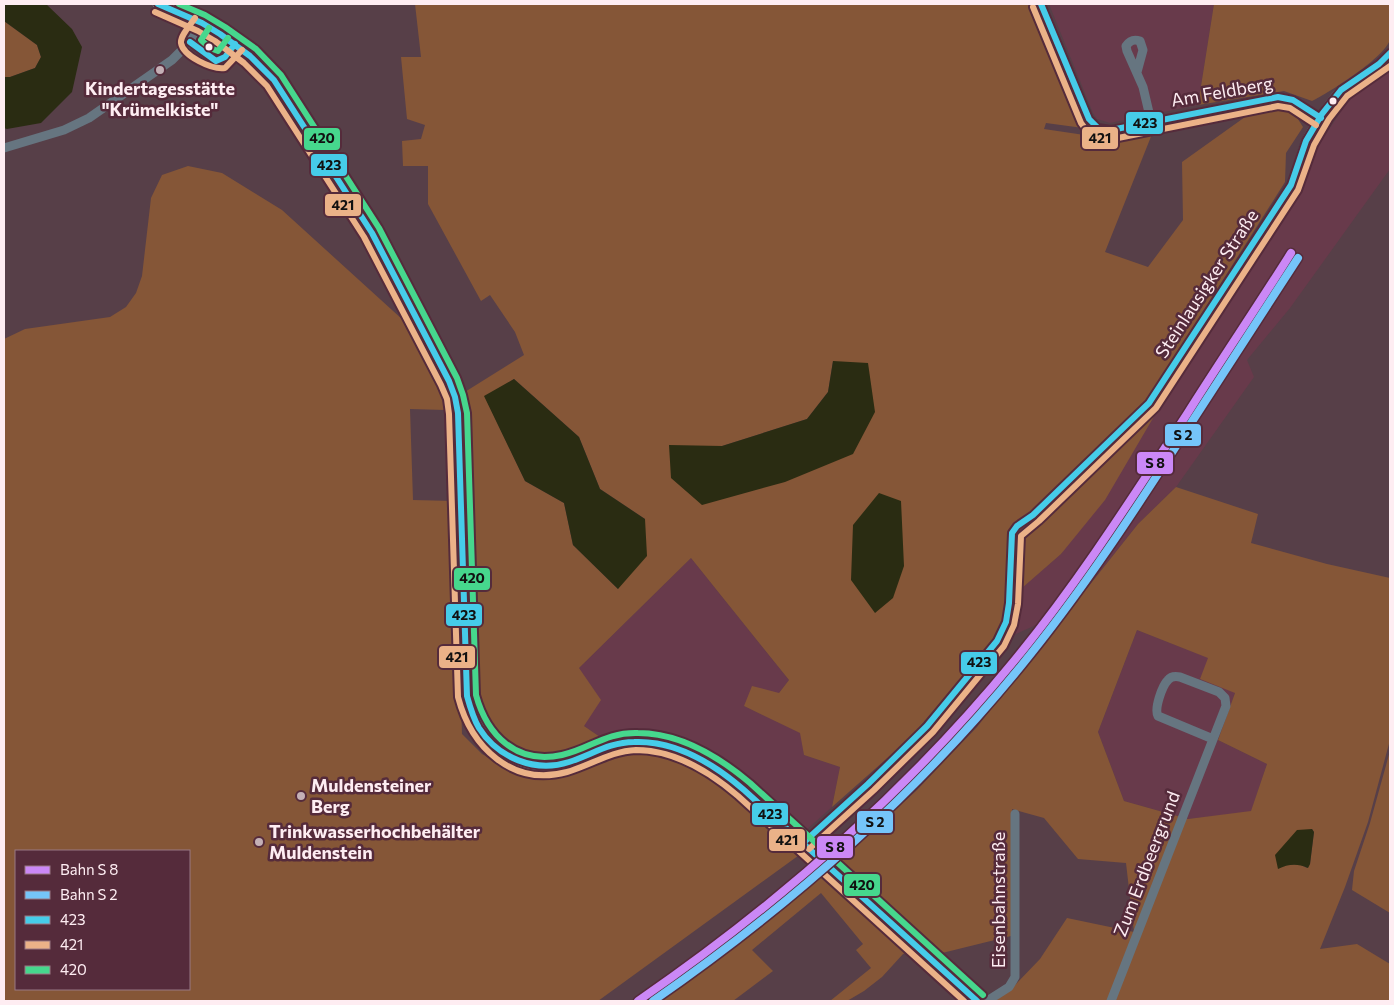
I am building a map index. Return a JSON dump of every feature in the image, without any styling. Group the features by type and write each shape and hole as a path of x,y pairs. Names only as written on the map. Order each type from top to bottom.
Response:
{"main road":[{"path":"158,4 202,23 229,40 263,68 279,88 364,220 444,370 457,404 467,696 474,719 482,734 507,756 537,765 569,762 607,746 627,742 652,742 693,755 721,770 977,1001"}],"street":[{"name":"Am Feldberg","path":"1041,4 1089,119 1096,128 1106,130 1278,97 1293,100 1321,118"},
{"path":"4,148 64,130 89,118 172,60 190,42 202,23"},
{"name":"Steinlausigker Straße","path":"807,847 927,726 997,641 1006,622 1009,603 1012,533 1017,526 1027,519 1140,414 1149,403 1291,185 1307,138 1340,91 1382,63 1390,53"},
{"path":"1137,72 1146,95 1151,121"},
{"name":"Zum Erdbeergrund","path":"1112,1001 1226,706 1223,696 1219,692 1180,677 1169,678 1165,683 1156,708 1158,716 1213,738"},
{"name":"Eisenbahnstraße","path":"987,1001 1009,987 1015,977 1015,814"}],"shaded area":[{"path":"4,4 46,4 72,29 82,47 72,92 41,123 7,129 4,128 4,77 10,77 35,68 41,57 37,45 4,21"},
{"path":"415,4 1037,4 1085,122 1083,128 1046,123 1044,129 1098,137 1156,124 1105,252 1148,267 1183,220 1182,162 1252,112 1289,105 1303,127 1286,153 1285,182 1148,398 1156,413 1105,500 1061,554 1007,601 1001,624 991,643 910,738 832,807 840,767 804,755 800,733 744,706 752,686 779,693 789,680 691,558 579,668 601,700 584,726 603,739 561,756 531,756 505,745 486,724 479,711 475,697 470,561 460,395 524,355 515,332 490,295 481,301 428,204 428,166 403,166 402,141 421,139 425,125 407,119 401,57 421,57","holes":["833,361 853,454 669,446 722,446 807,419 828,392","514,379 579,437 600,489 645,519 618,589 573,545 564,503 525,481 485,397"]},
{"path":"1049,4 1214,4 1198,105 1110,123 1097,119"},
{"path":"1214,4 1390,4 1390,39 1379,55 1368,64 1312,101 1284,91 1198,105"},
{"path":"4,21 37,45 41,57 35,68 10,77 4,77"},
{"path":"210,32 217,35 208,50 202,46 200,48 199,41 204,34"},
{"path":"220,37 227,46 223,54 218,58 210,50"},
{"path":"1390,60 1390,169 1290,308 1247,360 1254,377 1176,487 1138,524 1069,610 1007,638 1013,595 1061,554 1156,413 1153,406 1295,193 1318,146 1346,104"},
{"path":"188,166 222,173 282,210 403,320 445,389 445,410 410,409 413,500 455,501 462,734 482,754 516,773 540,778 641,750 668,753 698,761 714,770 790,838 793,845 802,853 598,1001 4,1001 4,339 25,329 110,317 126,307 136,293 142,276 151,198 162,175"},
{"path":"833,361 868,363 875,412 853,454 785,482 702,505 671,478 669,445 722,446 807,419 828,392"},
{"path":"514,379 579,437 600,489 645,519 647,556 618,589 573,545 564,503 525,481 484,396"},
{"path":"1176,487 1258,514 1251,543 1327,564 1390,578 1390,740 1368,822 1320,949 1357,944 1390,964 1390,1001 994,1001 1015,985 1040,959 1067,918 1134,932 1126,863 1078,859 1044,818 1012,809 1011,936 934,955 852,880 837,862 916,791 977,727 1138,524","holes":["1137,630 1208,658 1200,679 1235,693 1218,740 1267,764 1251,811 1188,819 1124,801 1098,732","1312,829 1314,832 1310,864 1307,868 1299,864 1285,865"]},
{"path":"879,493 901,501 904,566 893,598 875,613 851,580 853,525"},
{"path":"691,558 789,680 779,693 744,706 801,733 804,755 840,767 832,807 805,831 800,830 699,744 664,731 631,731 603,739 584,726 579,668"},
{"path":"1137,630 1209,658 1235,693 1218,740 1267,764 1251,812 1188,819 1124,801 1098,732"},
{"path":"1390,751 1390,913 1352,890 1354,871 1370,823"},
{"path":"1312,829 1314,832 1308,868 1293,865 1278,869 1275,855 1297,830"},
{"path":"822,871 836,881 926,960 923,962 910,952 903,954 882,977 864,991 847,1001 830,1001 871,968 856,950 863,944 821,893 752,950 773,971 733,1001 655,1001 719,955"}],"transit line":[{"name":"423","path":"158,4 202,23 220,34 250,56 274,80 372,233 449,381 458,413 467,696 475,720 487,739 507,755 531,764 543,766 569,762 609,746 634,742 650,742 665,745 694,756 720,771 744,790 977,1001"},
{"name":"420","path":"179,4 205,15 225,27 256,49 281,75 379,228 457,378 467,413 476,695 488,723 496,734 517,751 546,757 562,755 626,733 654,734 669,737 712,755 750,783 983,995"},
{"name":"423","path":"1041,4 1089,119 1098,128 1111,130 1278,97 1293,100 1321,118"},
{"name":"421","path":"1033,7 1081,123 1087,131 1095,136 1103,139 1113,139 1278,106 1290,108 1316,125"},
{"name":"421","path":"155,12 198,31 215,41 244,63 267,86 364,237 441,385 447,399 449,414 458,697 464,715 484,747 497,759 512,768 529,774 547,775 567,772 618,753 636,750 664,754 691,764 716,779 738,796 964,1001"},
{"name":"421","path":"195,18 181,40 183,48 192,57 213,67 225,68 242,50"},
{"name":"420","path":"209,28 201,40 210,48 218,51 228,38"},
{"name":"423","path":"190,42 216,61 225,57 235,44"},
{"name":"423","path":"803,843 868,784 927,726 997,641 1006,622 1009,603 1012,533 1017,526 1033,515 1149,403 1291,185 1306,141 1322,114 1341,90 1379,64 1390,53"},
{"name":"421","path":"809,849 874,790 933,732 1004,646 1014,625 1018,604 1021,536 1156,408 1298,190 1314,145 1329,119 1347,96 1390,66"},
{"path":"638,1001 741,926 838,845 929,757 972,710 1038,631 1104,540 1291,253"},
{"path":"653,1001 753,927 849,847 938,760 980,714 1045,636 1090,575 1154,481 1298,258"}],"place":[{"name":"Kindertagesstätte \"Krümelkiste\"","path":"160,70"},
{"name":"Muldensteiner Berg","path":"301,796"},
{"name":"Trinkwasserhochbehälter Muldenstein","path":"259,842"}]}
